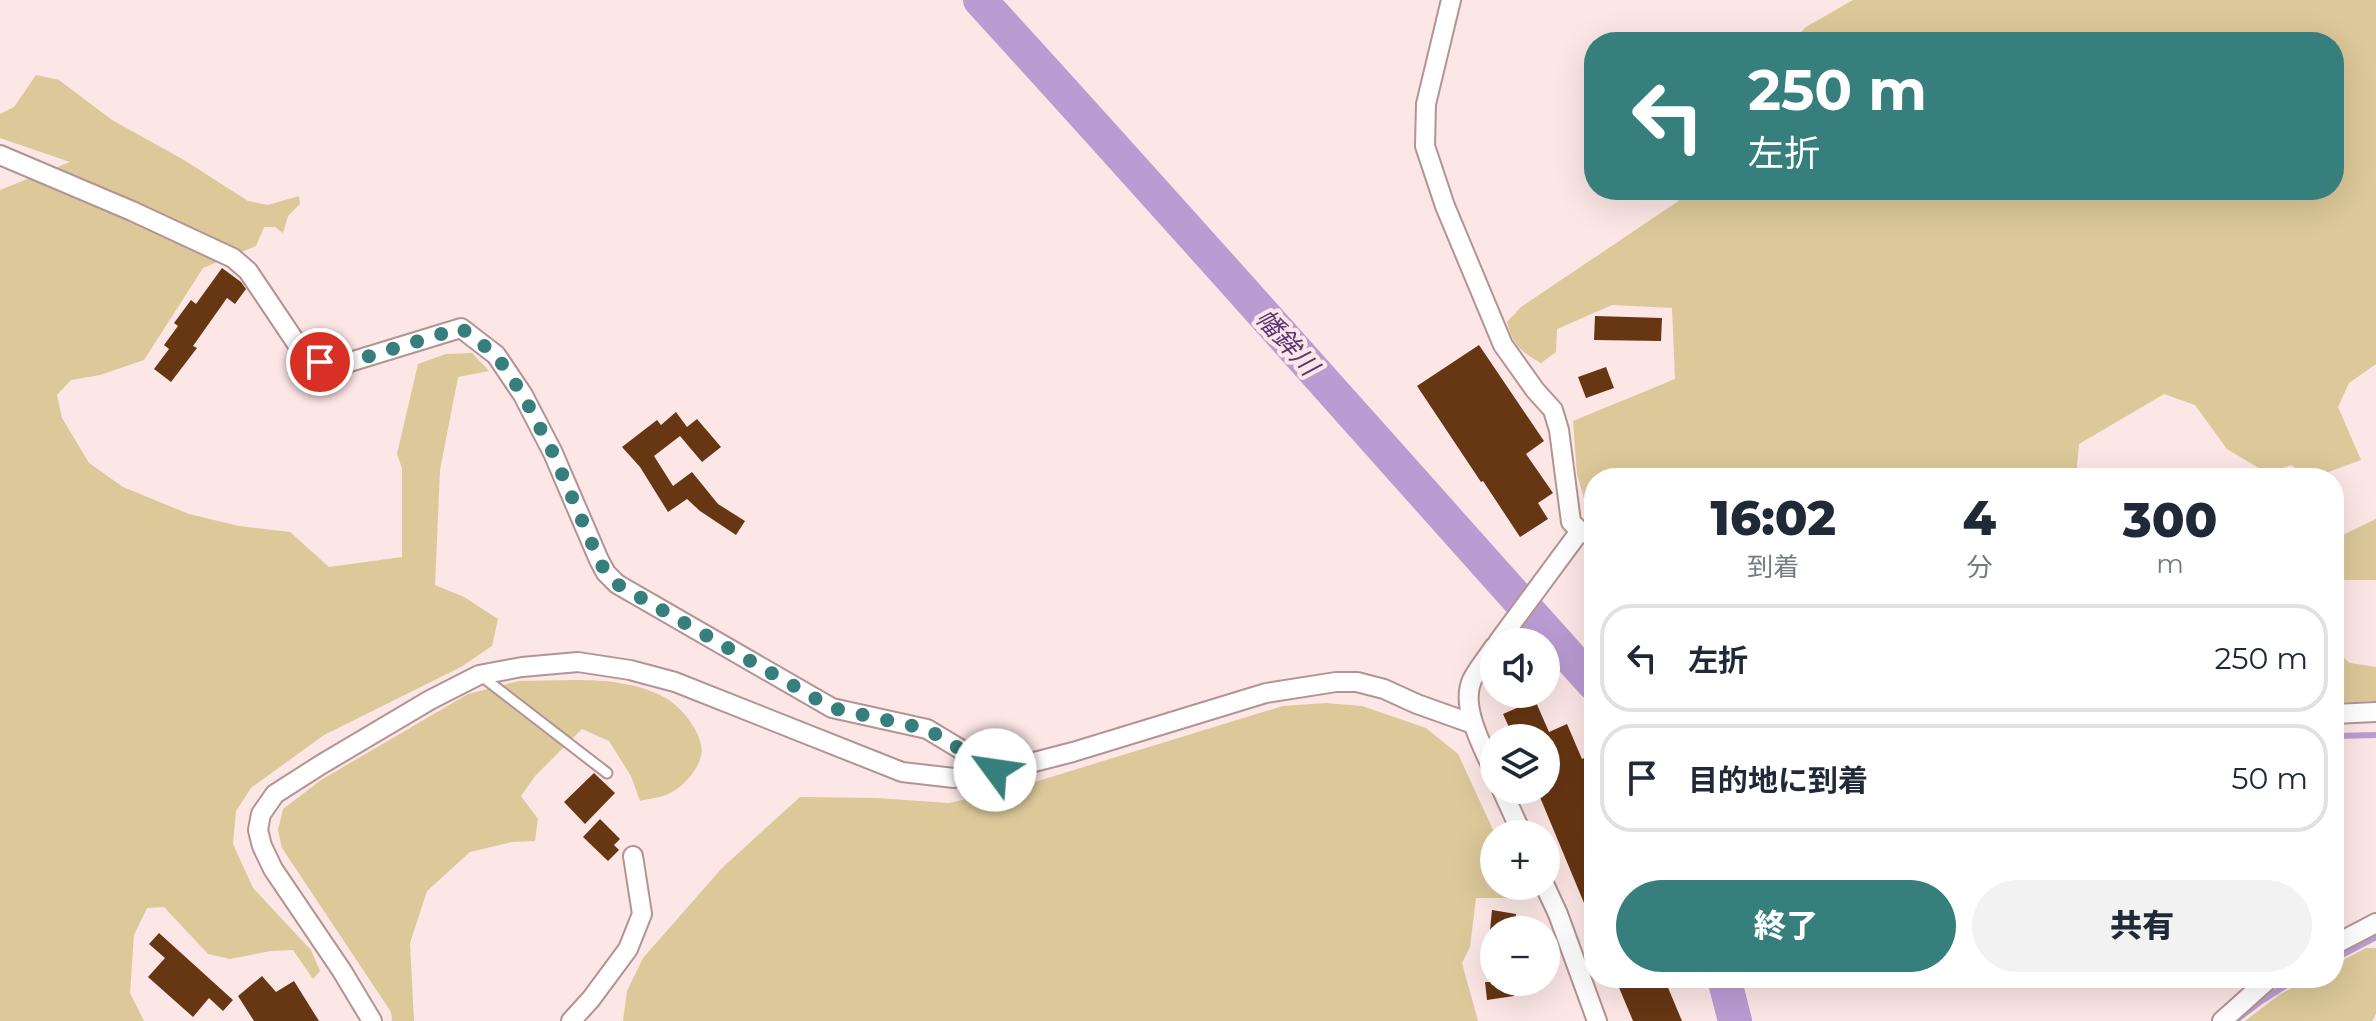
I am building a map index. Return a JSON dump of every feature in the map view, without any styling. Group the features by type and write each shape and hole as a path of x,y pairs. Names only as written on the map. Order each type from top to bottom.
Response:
{"street":[{"path":"1451,0 1426,104 1425,146 1445,206 1503,345 1553,410 1559,430 1571,522 1584,532"},
{"path":"0,155 233,258 248,271 299,347 320,362 340,365 461,328 496,355 523,395 553,453 599,560 617,584 832,708 927,729 995,770"},
{"path":"1508,628 1544,581 1584,537"},
{"path":"372,1021 273,869 258,830 261,814 275,794 322,764 430,700 479,675 578,662 630,670 675,682 902,772 954,778 1073,752 1266,693 1336,682 1357,682 1384,689 1473,724"},
{"path":"1480,668 1472,680 1469,694 1473,724 1480,740"},
{"path":"2344,714 2376,712"},
{"path":"571,1021 628,949 642,914 633,856"},
{"path":"1552,900 1584,985"},
{"path":"2344,940 2376,923"},
{"path":"1585,988 1597,1021"},
{"path":"2222,1021 2259,988"}],"lane":[{"path":"479,675 607,773"}],"shaded area":[{"path":"1853,0 2376,0 2376,364 2349,383 2338,407 2361,460 2339,468 2295,468 2292,465 2259,468 2227,449 2195,405 2164,394 2079,444 2077,468 1584,468 1584,498 1577,474 1573,421 1675,379 1672,308 1612,305 1557,329 1556,352 1541,363 1519,347 1507,322 1521,307 1679,200 2344,200 2344,32 1801,32"},
{"path":"36,75 59,80 112,120 184,160 248,201 268,205 299,196 300,204 288,216 283,233 275,227 264,227 256,246 203,268 144,360 100,375 71,380 57,395 62,418 89,463 123,487 189,514 239,526 290,532 329,567 402,557 402,468 397,454 418,364 446,354 472,353 489,371 458,377 440,470 435,585 464,597 498,619 492,646 461,667 324,735 251,788 236,811 233,844 253,888 311,950 320,971 313,979 293,950 230,959 208,954 164,907 147,908 134,935 130,993 144,1021 0,1021 0,190 70,162 0,138 0,114 14,107"},
{"path":"2376,519 2376,580 2344,580 2344,534"},
{"path":"2344,658 2350,663 2376,667 2376,701 2344,703"},
{"path":"519,681 611,682 664,697 678,707 696,731 702,748 697,767 675,790 640,801 631,776 609,741 582,729 535,776 521,796 538,819 535,841 512,842 470,852 427,891 410,943 414,1021 392,1021 391,1012 282,848 278,830 283,809 321,780 468,694"},
{"path":"1326,703 1362,706 1426,728 1458,754 1489,820 1480,820 1480,898 1476,898 1470,947 1462,963 1478,1021 623,1021 627,991 643,958 722,868 800,797 949,803 1015,788 1283,706"},
{"path":"2366,948 2376,948 2376,1014 2372,1021 2245,1021 2292,988 2344,988 2344,960"}],"building":[{"path":"222,268 246,289 235,304 227,298 193,346 197,348 171,382 154,369 169,349 164,345 178,326 174,323 191,300 196,304"},
{"path":"1595,316 1662,318 1661,341 1594,340"},
{"path":"1479,345 1544,441 1526,454 1553,493 1538,503 1548,519 1520,537 1417,386"},
{"path":"1606,367 1614,388 1586,398 1578,377"},
{"path":"676,412 687,427 697,419 721,447 702,462 680,436 654,456 673,486 692,472 718,504 745,521 736,535 687,499 668,512 640,467 622,447 657,420 661,425"},
{"path":"1517,708 1538,708 1546,724 1508,724 1503,714"},
{"path":"1567,724 1584,758 1584,903 1560,845 1560,820 1549,820 1543,804 1560,804 1560,727"},
{"path":"594,773 615,793 585,824 564,802"},
{"path":"600,819 620,839 614,845 619,850 608,861 583,837"},
{"path":"1492,910 1516,914 1516,916 1491,916"},
{"path":"159,933 233,1000 223,1011 209,998 193,1017 148,977 165,958 149,944"},
{"path":"262,976 276,992 294,981 319,1021 254,1021 238,996"},
{"path":"1619,988 1668,988 1682,1021 1633,1021"},
{"path":"1487,996 1514,996 1487,1000"}],"waterway":[{"name":"幡鉾川","path":"980,0 1584,673"},
{"path":"2344,736 2376,735"},
{"path":"2344,954 2376,937"},
{"name":"幡鉾川","path":"1727,988 1735,1021"},
{"path":"2235,1021 2282,988"}],"route":[{"path":"320,362 340,365 461,328 496,355 523,395 553,453 599,560 617,584 832,708 927,729 995,770"}]}
